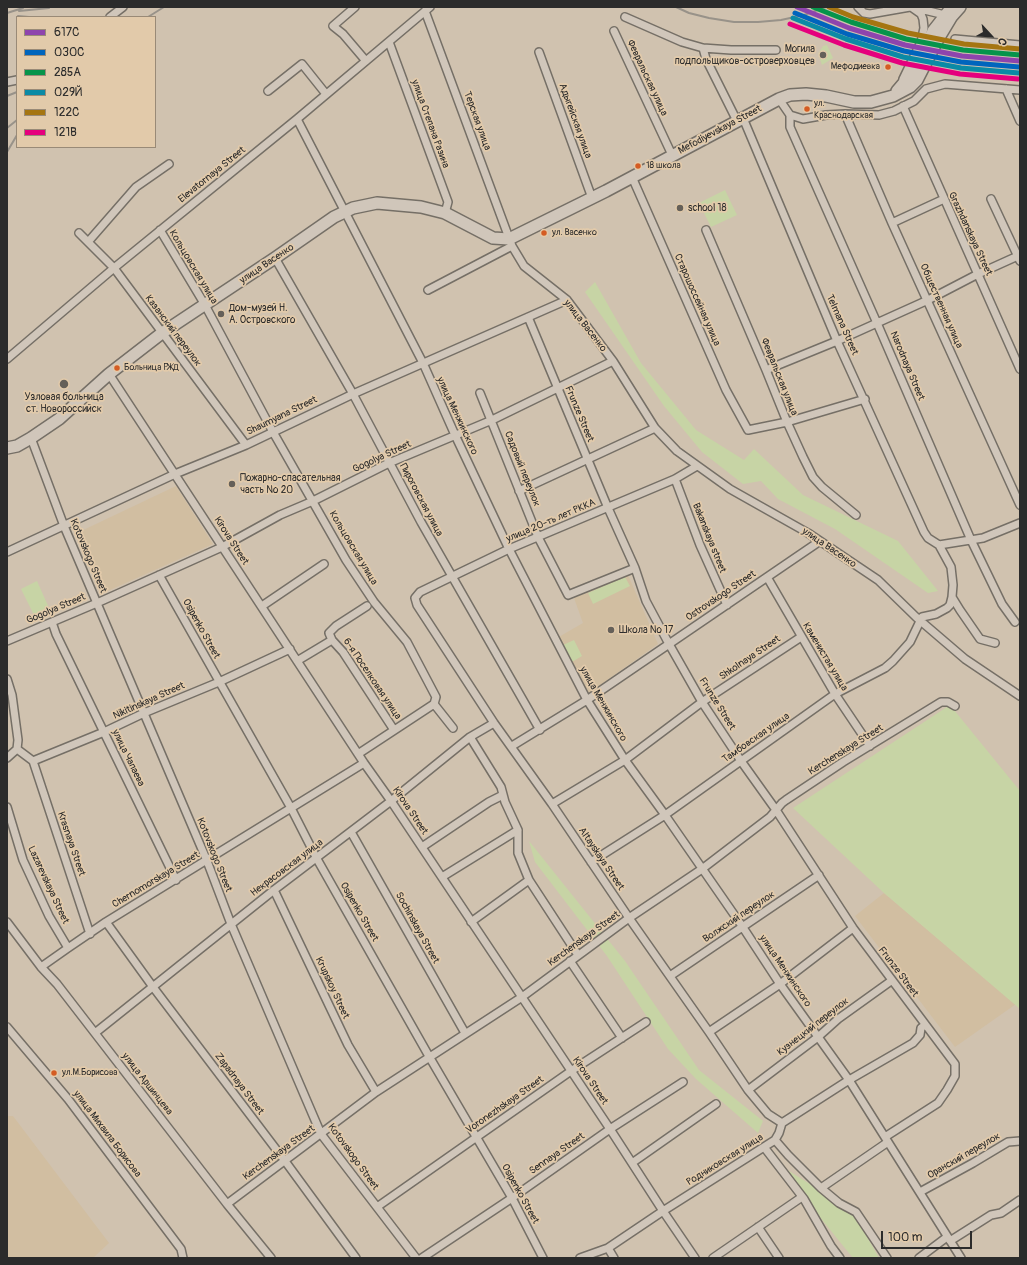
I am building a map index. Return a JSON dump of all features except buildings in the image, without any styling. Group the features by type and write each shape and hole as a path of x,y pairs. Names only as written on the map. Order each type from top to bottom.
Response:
{"main road":[{"path":"893,96 914,71 933,31 950,12 960,7"},
{"name":"Mefodiyevskaya Street","path":"510,242 779,99 790,95 806,94 826,96 854,102 871,102 893,96"},
{"name":"улица Васенко","path":"7,448 17,446 59,419 109,374 162,333 334,217 352,208 378,203 421,207 445,213 493,238 510,242"}],"street":[{"path":"111,16 123,7"},
{"path":"355,7 334,26 343,34 366,61"},
{"path":"858,8 864,13 870,14 911,7 950,12"},
{"path":"893,96 911,64 924,28 924,19 911,7"},
{"name":"Elevatornaya Street","path":"7,359 114,268 297,119 429,8"},
{"name":"Терская улица","path":"429,8 510,242"},
{"path":"625,17 682,42 703,48 731,50 776,50"},
{"name":"Февральская улица","path":"614,31 672,156"},
{"path":"955,39 1020,45"},
{"name":"улица Степана Разина","path":"389,42 448,202 445,213"},
{"name":"Telmana Street","path":"703,48 706,59 740,119 837,341 865,399 924,532 928,538 939,545"},
{"name":"Адыгейская улица","path":"539,52 592,198"},
{"path":"268,91 302,64 326,94"},
{"path":"779,99 790,115 803,119 826,115 845,114 879,115 894,111 914,100 926,89 945,84 1020,90"},
{"path":"1006,89 1020,121"},
{"name":"Grazhdanskaya Street","path":"903,106 1020,369"},
{"name":"Общественная улица","path":"845,114 892,223 1020,505"},
{"name":"Narodnaya Street","path":"790,115 790,127 971,540 1002,604 1015,622"},
{"name":"улица Менжинского","path":"297,119 423,363 509,549 587,700 625,760 742,926 780,984 849,1080 960,1258"},
{"path":"88,242 136,187 169,164"},
{"name":"Старошоссейная улица","path":"632,177 726,390 748,430 787,422"},
{"path":"766,370 837,341 928,300 978,274 1019,257 991,199"},
{"path":"892,223 944,200"},
{"name":"Кольцовская улица","path":"160,230 205,305 272,432 346,560 374,602 406,642 436,696 434,704 452,726"},
{"name":"Февральская улица","path":"706,230 787,422 813,477 822,487 856,515"},
{"name":"Казанский переулок","path":"79,233 114,268 246,445"},
{"path":"428,290 510,242"},
{"name":"улица Васенко","path":"510,242 524,266 567,300 613,361 655,428 677,452 730,489 808,533 878,580 920,620 965,659 1020,696"},
{"name":"Пироговская улица","path":"275,258 353,394 452,577 540,730"},
{"name":"Shaumyana Street","path":"7,552 175,474 246,445 353,394 567,300"},
{"name":"Frunze Street","path":"528,317 608,508 635,568 646,601 702,702 776,810 853,928 955,1064 955,1076 938,1103 887,1139"},
{"name":"Gogolya Street","path":"7,641 97,603 222,547 280,515 313,501 389,463 492,420 613,361"},
{"name":"Kirova Street","path":"109,374 358,754 422,847 695,1258"},
{"name":"Садовый переулок","path":"480,393 538,537 568,595 635,568"},
{"path":"787,422 865,399"},
{"path":"519,491 655,428"},
{"name":"Kotovskogo Street","path":"31,438 64,526 207,861 231,924 321,1134 416,1258"},
{"name":"улица 20-ть лет РККА","path":"415,598 420,592 509,549 675,479 697,466"},
{"name":"Bakanskaya street","path":"675,479 700,545 726,604"},
{"path":"920,620 922,617 936,614 950,605 953,585 951,567 939,545 983,538 1020,523"},
{"name":"Ostrovskogo Street","path":"512,746 587,700 820,541"},
{"path":"262,606 324,564"},
{"name":"Osipenko Street","path":"160,575 291,808 317,859 430,1058 512,1198 543,1258"},
{"name":"Каменистая улица","path":"767,577 835,694 870,746"},
{"path":"952,597 980,639 995,643"},
{"name":"Altayskaya Street","path":"415,598 417,605 494,723 512,746 629,918 710,1032 748,1090 768,1114 782,1123"},
{"path":"297,661 332,640 329,633 336,626 367,606"},
{"name":"Тамбовская улица","path":"591,862 665,815 835,694 885,668 910,642 918,628 920,620"},
{"name":"улица Чапаева","path":"52,622 56,634 176,880"},
{"name":"Shkolnaya Street","path":"552,804 625,760 702,702 801,637"},
{"name":"6-я Поселковая улица","path":"332,640 343,652 394,730"},
{"name":"Nikitinskaya Street","path":"33,761 219,682 290,649"},
{"path":"7,679 18,740 17,749 7,758"},
{"name":"Kerchenskaya Street","path":"227,1204 376,1092 522,997 629,918 702,869 770,817 786,800 843,762 941,702 948,702 954,706"},
{"path":"358,754 434,704"},
{"name":"Некрасовская улица","path":"95,1033 274,890 317,859 470,737 494,723"},
{"path":"470,737 501,787 518,830 518,853 528,880 578,955"},
{"path":"17,749 33,761"},
{"name":"Krasnaya Street","path":"33,761 90,934"},
{"name":"Chernomorskaya Street","path":"41,968 106,922 364,763"},
{"path":"422,847 489,802 503,795"},
{"name":"Lazarevskaya Street","path":"7,807 23,860 49,916 68,948"},
{"path":"442,877 518,830"},
{"name":"Sochinskaya Street","path":"350,832 465,1033"},
{"name":"Волжский переулок","path":"670,976 819,875"},
{"path":"471,922 528,880"},
{"name":"Krupskoy Street","path":"274,890 348,1045 376,1092"},
{"name":"улица Аршинцева","path":"7,922 41,968 57,984 227,1204 271,1258"},
{"name":"Zapadnaya Street","path":"106,922 356,1258"},
{"path":"710,1032 780,984 853,928"},
{"path":"570,961 622,1038"},
{"name":"Кузнецкий переулок","path":"748,1090 838,1019 892,981"},
{"name":"Voronezhskaya Street","path":"377,1207 571,1071 646,1022"},
{"path":"782,1123 849,1080 913,1043 920,1035 921,1028 925,1025"},
{"name":"улица Михаила Борисова","path":"7,1027 68,1099 181,1249 183,1258"},
{"name":"Sennaya Street","path":"422,1258 512,1198 610,1129 683,1082"},
{"path":"632,1163 716,1104"},
{"name":"Родниковская улица","path":"580,1258 608,1248 764,1147 774,1140 779,1133 782,1123"},
{"path":"821,1188 887,1139"},
{"path":"774,1140 821,1188 839,1202 856,1212 887,1258"},
{"name":"Оранский переулок","path":"920,1192 1008,1142 1020,1141"},
{"path":"764,1147 802,1197 831,1246 840,1258"},
{"path":"713,1258 802,1197"},
{"path":"919,1258 991,1215 1002,1213 1020,1200"},
{"path":"758,1227 779,1258"},
{"path":"608,1248 614,1258"}],"shaded area":[{"path":"176,486 213,544 101,594 77,533"},
{"name":"Школа № 17","path":"628,575 658,644 586,695 557,638 583,623 574,598"},
{"path":"884,893 1016,1004 955,1047 855,916"},
{"path":"7,1116 13,1116 109,1243 93,1258 7,1258"}],"green space":[{"path":"827,45 833,58 822,65 818,54 823,46"},
{"path":"725,190 737,215 711,227 699,203"},
{"path":"595,282 641,363 696,430 744,460 754,449 803,495 898,541 938,591 928,593 835,529 778,499 761,481 743,484 702,452 664,406 585,292"},
{"path":"625,577 630,586 593,604 588,593"},
{"path":"37,581 49,608 34,615 21,589"},
{"path":"574,640 582,656 572,662 563,645"},
{"path":"950,705 1020,791 1020,1009 884,893 793,808"},
{"path":"529,841 625,961 699,1070 763,1121 758,1133 696,1079 668,1049 607,956 535,862"},
{"path":"776,1163 852,1210 879,1258 853,1258"}],"railway":[{"path":"150,16 164,7"},
{"path":"676,7 689,13 734,22 781,20 804,15 826,7"},
{"path":"7,13 23,8"},
{"path":"19,11 49,8"},
{"path":"7,96 16,92"},
{"path":"7,128 16,121"},
{"path":"7,152 16,137"}],"transit line":[{"name":"617C","path":"797,7 849,28 905,45 962,56 1020,61"},
{"name":"285А","path":"813,7 851,22 906,39 963,50 1020,55"},
{"name":"122С","path":"829,7 853,17 908,33 964,44 1020,49"},
{"name":"030C","path":"795,13 847,34 904,51 961,62 1019,67"},
{"name":"029Й","path":"793,18 846,39 903,57 961,68 1019,73"},
{"name":"121В","path":"790,24 844,45 902,63 960,74 1018,79"}],"place":[{"name":"Могила подпольщиков-островерховцев","path":"823,55"},
{"name":"Мефодиевка","path":"888,67"},
{"name":"ул. Краснодарская","path":"807,109"},
{"name":"18 школа","path":"638,166"},
{"name":"school 18","path":"680,208"},
{"name":"ул. Васенко","path":"544,233"},
{"name":"Дом-музей Н. А. Островского","path":"221,314"},
{"name":"Больница РЖД","path":"117,368"},
{"name":"Узловая больница ст. Новороссийск","path":"64,384"},
{"name":"Пожарно-спасательная часть № 20","path":"232,484"},
{"name":"Школа № 17","path":"611,630"},
{"name":"ул.М.Борисова","path":"54,1073"}]}
